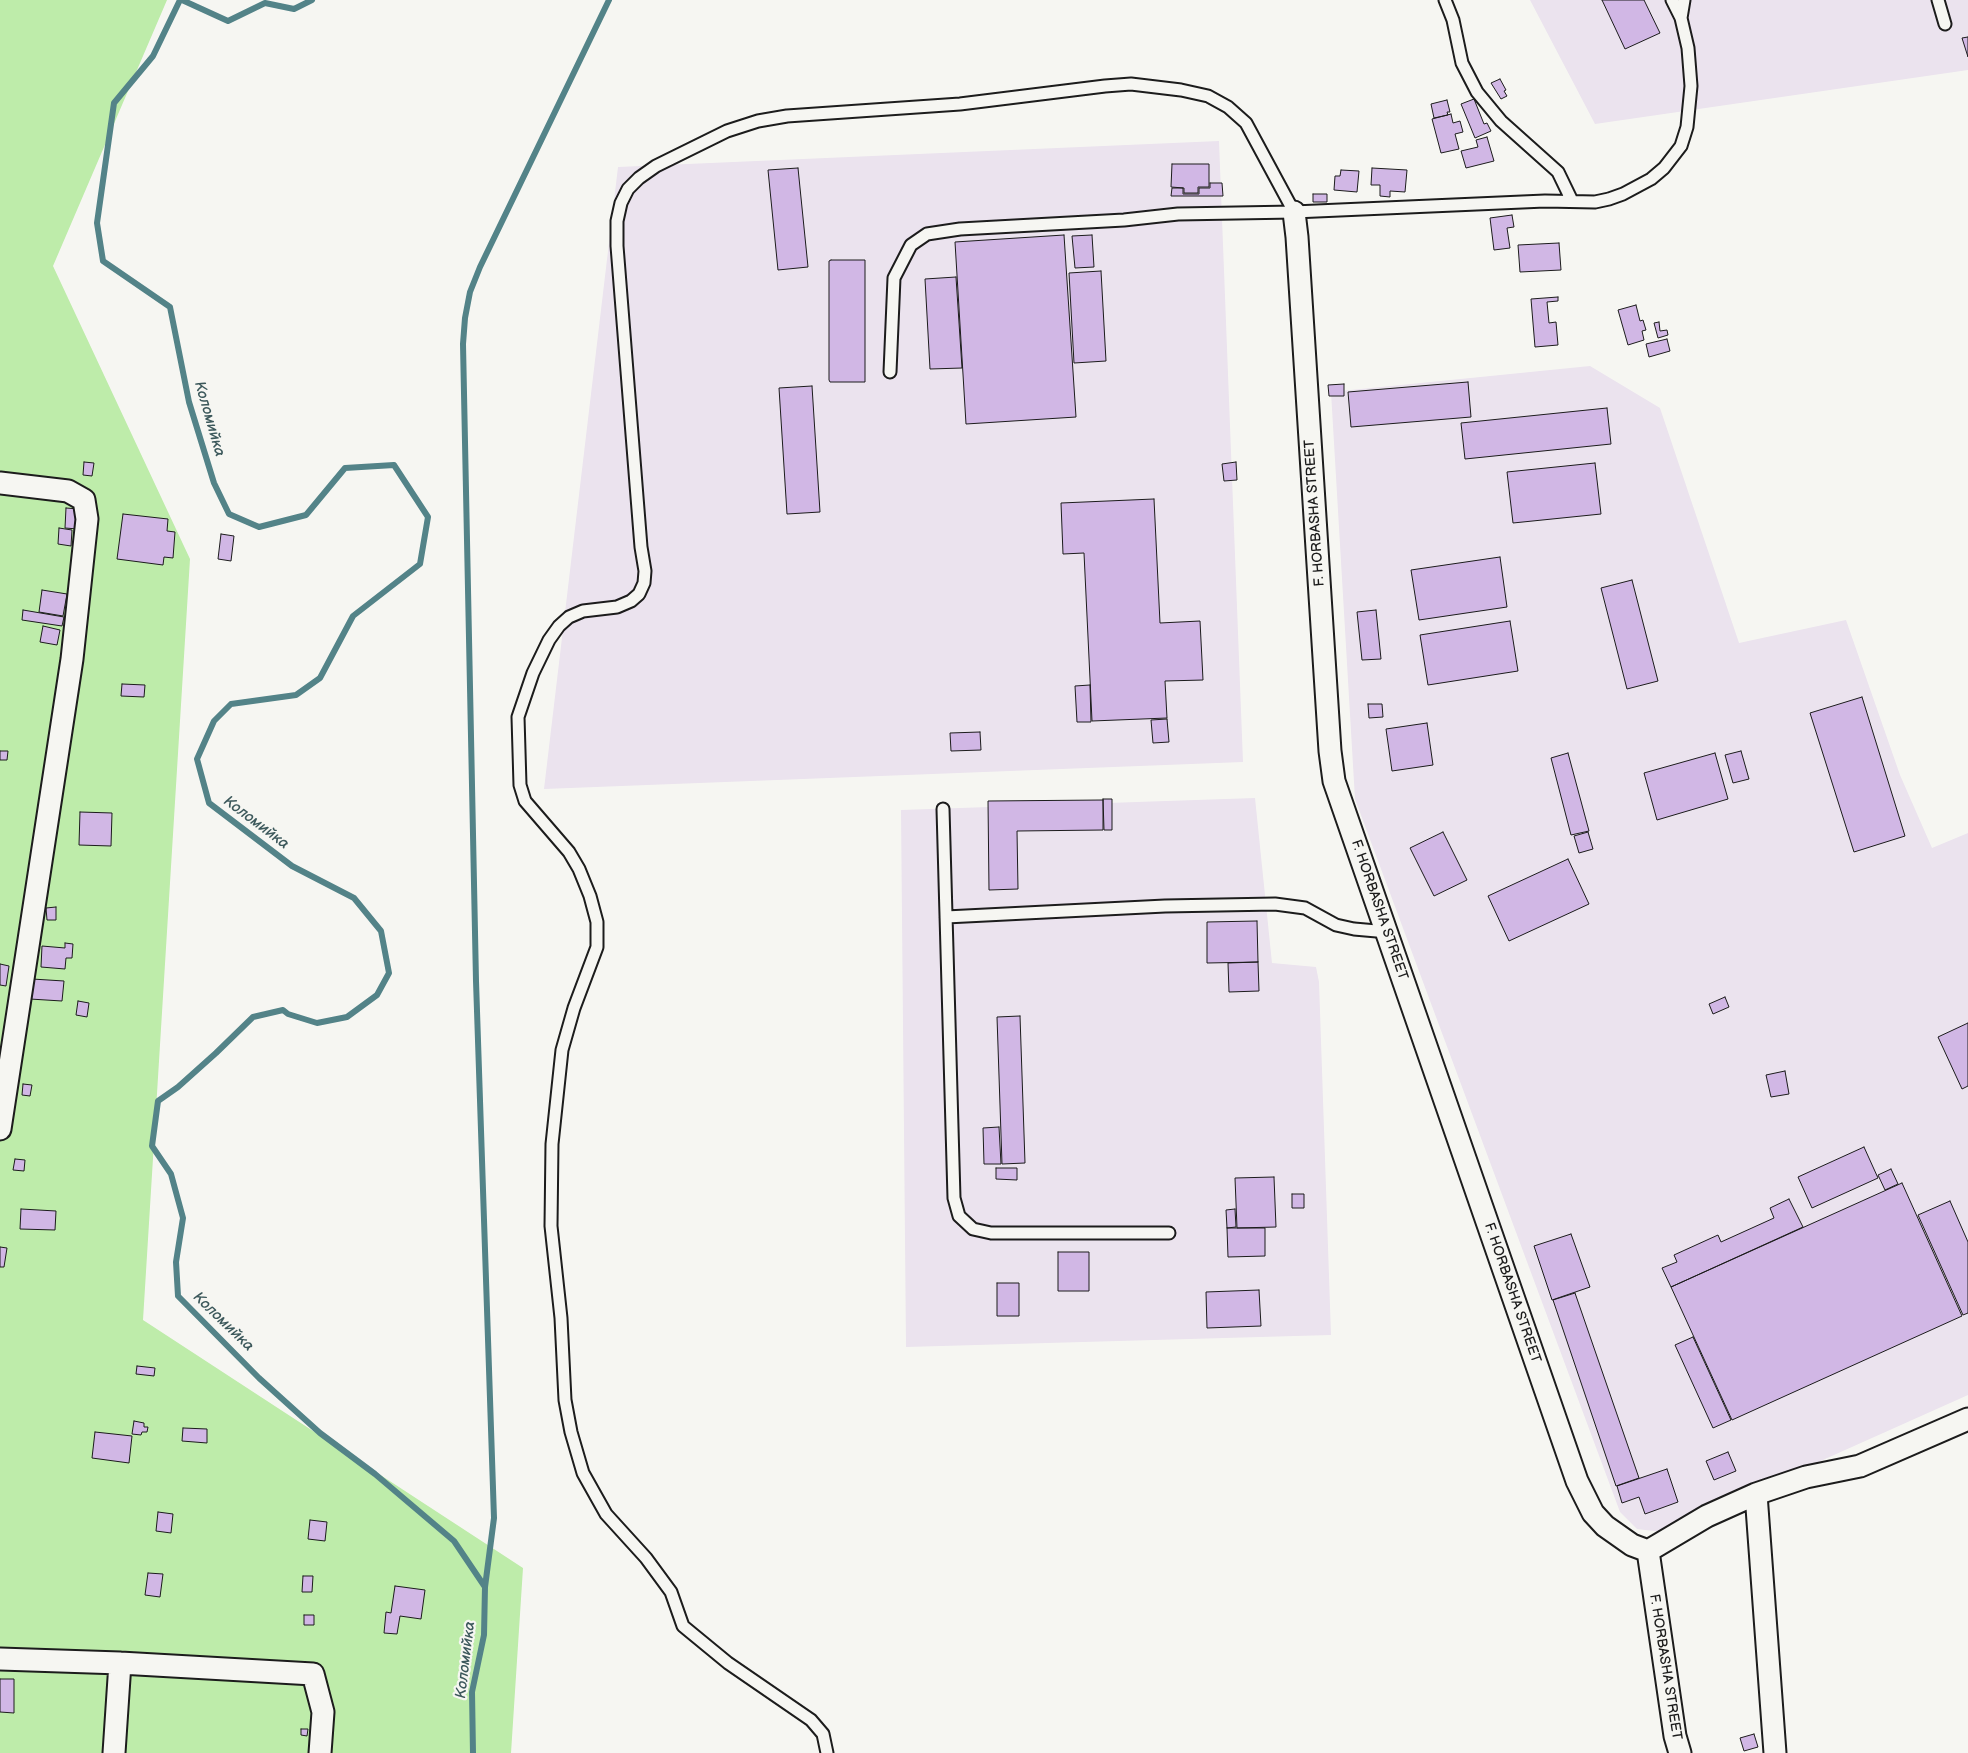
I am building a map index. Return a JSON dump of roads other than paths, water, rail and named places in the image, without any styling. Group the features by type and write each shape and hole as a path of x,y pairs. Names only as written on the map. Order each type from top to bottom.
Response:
{"street":[{"name":"F. HORBASHA STREET","path":"1294,212 1332,769 1577,1481 1588,1505 1605,1526 1632,1545 1648,1551 1675,1736 1680,1753"},
{"path":"0,484 68,491 84,500 87,519 72,659 0,1129"},
{"path":"1648,1551 1707,1516 1756,1494 1806,1477 1860,1466 1968,1418"},
{"path":"1756,1494 1775,1753"},
{"path":"0,1659 120,1663 313,1674 323,1712 320,1753"},
{"path":"114,1753 120,1663"}],"lane":[{"path":"1445,0 1453,20 1462,63 1477,92 1501,121 1558,172 1572,201"},
{"path":"1672,0 1682,18"},
{"path":"890,372 894,278 911,245 927,234 960,229 1124,220 1178,214 1294,212 1572,201 1595,202 1609,199 1638,186 1664,168 1680,146 1687,127 1691,86 1688,48 1682,18 1684,0"},
{"path":"1938,0 1945,24"},
{"path":"827,1753 823,1734 811,1720 728,1663 683,1626 671,1592 646,1558 606,1514 583,1473 571,1432 565,1400 561,1318 551,1226 552,1144 562,1050 574,1008 597,947 597,922 590,896 579,869 569,852 525,801 520,786 518,717 532,673 549,640 559,626 569,617 583,611 617,607 631,601 640,594 644,583 645,571 641,548 617,246 617,221 621,203 628,189 638,178 656,166 727,131 758,121 787,116 960,104 1131,84 1181,90 1208,96 1228,107 1246,123 1294,212"},
{"path":"943,809 954,1198 959,1216 973,1229 991,1233 1169,1233"},
{"path":"946,917 1165,906 1275,904 1305,908 1336,925 1354,929 1388,932"}],"waterway":[{"name":"Коломийка","path":"180,0 153,56 114,103 97,223 103,261 170,307 189,402 214,483 229,514 259,527 306,515 345,468 394,465 428,517 420,564 353,616 320,678 296,695 231,704 214,721 197,759 209,803 292,866 354,898 381,931 389,973 377,995 347,1017 317,1023 288,1014 283,1010 253,1017 178,1087 158,1101 152,1146 171,1174 183,1218 176,1262 178,1296 259,1378 320,1433 375,1474 454,1541 485,1587 484,1635 472,1692 473,1753"},
{"name":"Коломийка","path":"182,0 228,21 265,3 294,9 312,0"},
{"path":"485,1587 494,1518 476,981 463,344 465,318 470,292 480,267 609,0"}]}
